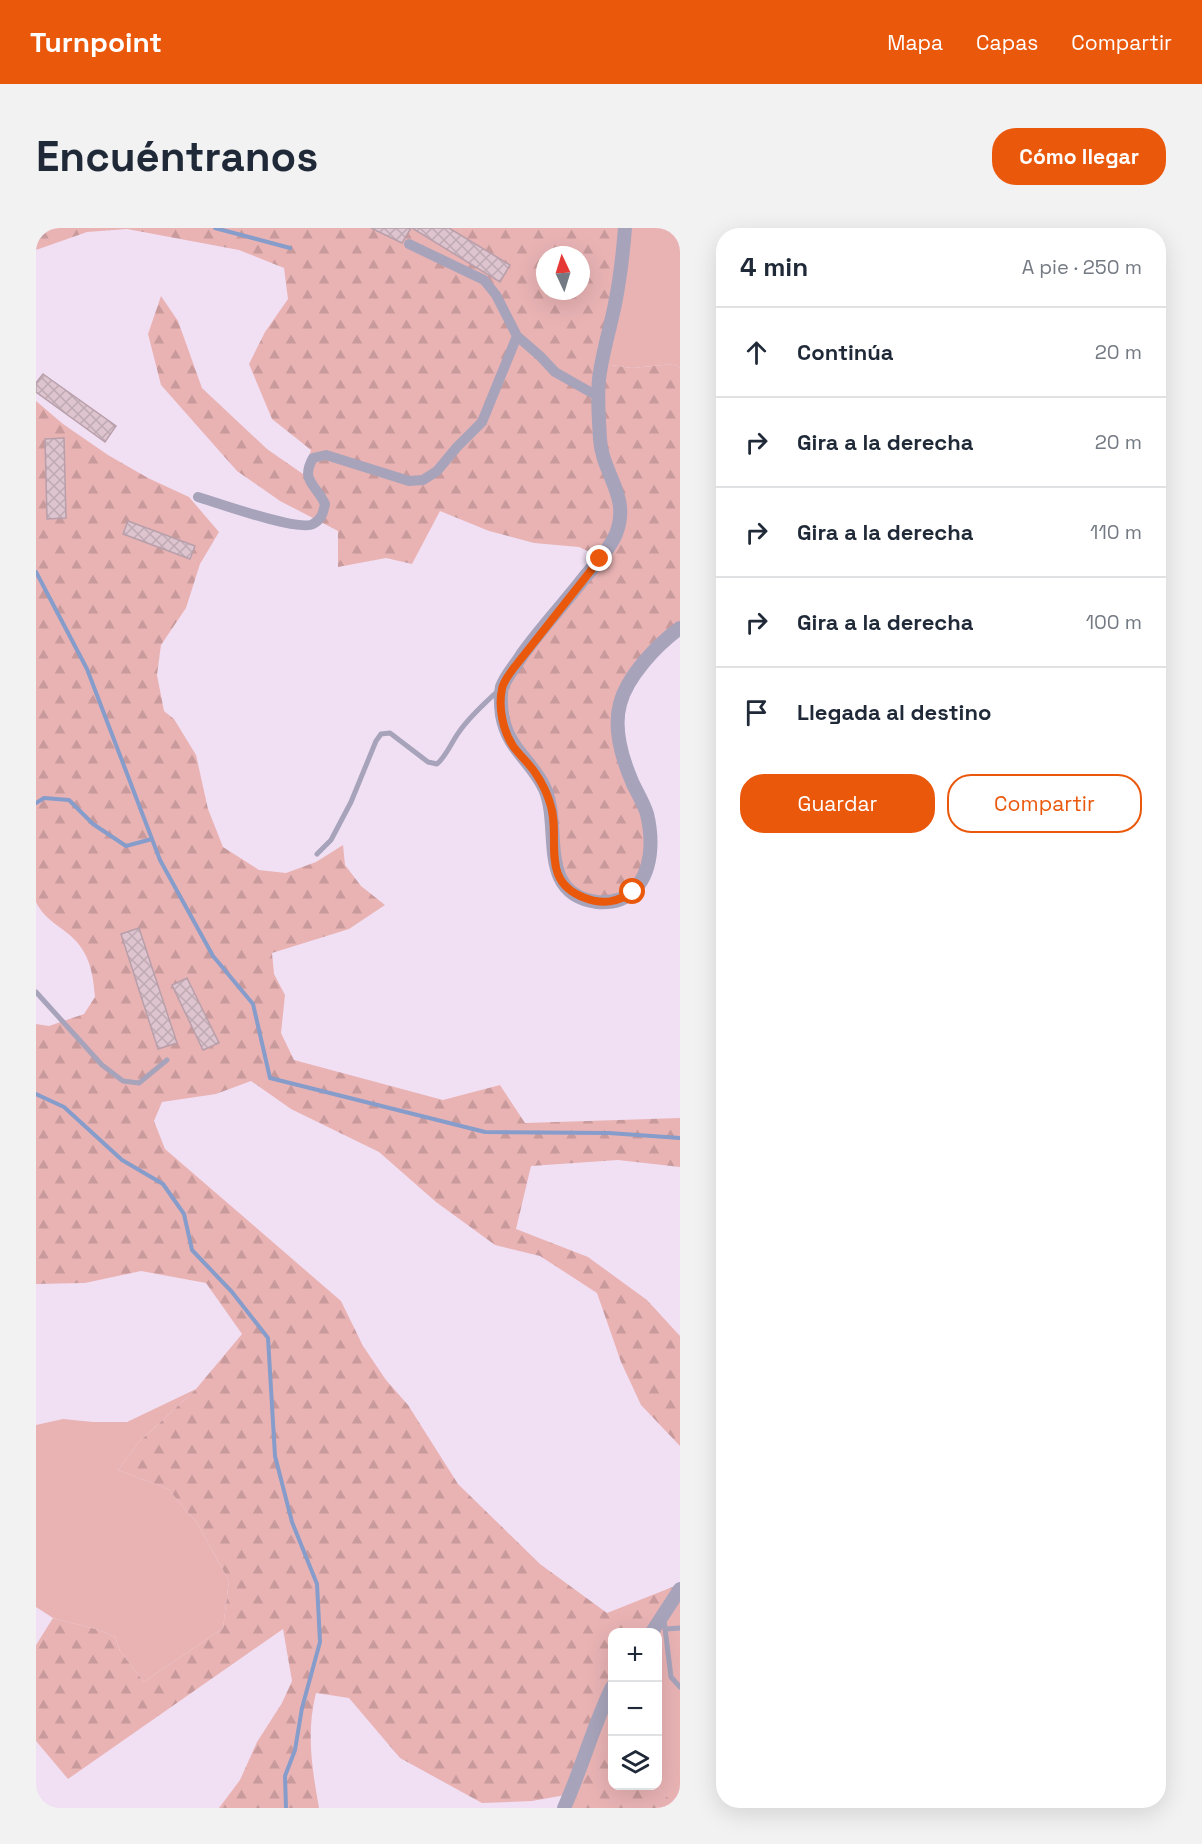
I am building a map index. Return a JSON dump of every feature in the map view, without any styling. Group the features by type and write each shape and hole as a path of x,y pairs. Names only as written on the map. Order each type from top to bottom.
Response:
{"street":[{"path":"625,228 615,302 599,381 600,442 620,502 620,518 615,536 600,559 526,650 502,688 501,708 507,735 513,746 537,774 551,806 553,856 561,878 579,896 593,901 607,903 633,892 648,867 651,837 646,813 622,753 619,726 620,704 629,683 644,662 662,642 680,628"},
{"path":"410,244 484,280 496,295 517,336 555,372 599,397"},
{"path":"198,497 294,525 312,525 322,517 325,504 307,478 308,466 313,458 326,455 409,481 423,480 437,471 482,422 517,336"},
{"path":"660,1627 680,1590"},
{"path":"564,1808 608,1696"}],"lane":[{"path":"317,854 331,840 381,734 390,733 428,762 437,764 446,755 457,734 476,710 502,688"},
{"path":"36,993 102,1065 123,1081 139,1083 166,1060"},
{"path":"680,1628 660,1627 671,1677 680,1687"}],"green space":[{"path":"36,228 628,228 604,364 632,368 674,364 680,368 680,628 632,682 621,725 653,852 624,897 582,895 563,877 556,822 509,734 505,686 602,558 579,547 534,543 489,531 440,511 412,564 386,558 338,567 338,531 280,501 237,471 161,385 148,334 161,296 178,321 202,388 267,449 303,474 311,450 272,419 249,364 265,332 288,299 284,268 239,250 127,229 87,232 36,250"},
{"path":"628,228 680,228 680,368 674,364 632,368 604,364"},
{"path":"36,401 63,424 108,455 148,478 189,497 219,532 200,564 186,608 161,645 157,675 164,711 174,719 196,755 208,809 223,847 259,870 286,873 316,862 343,845 345,865 361,886 385,905 349,929 272,953 274,974 285,995 281,1033 294,1060 443,1100 500,1085 525,1123 680,1118 680,1167 618,1160 531,1166 516,1229 588,1257 647,1300 680,1336 680,1446 641,1405 621,1362 597,1293 540,1256 495,1245 436,1202 379,1152 291,1109 251,1081 216,1094 162,1102 154,1121 165,1149 341,1301 363,1346 386,1380 408,1405 458,1484 540,1564 607,1613 680,1584 654,1628 608,1628 608,1700 591,1738 608,1750 608,1790 661,1790 677,1808 565,1808 571,1794 532,1801 482,1803 400,1758 349,1698 316,1693 311,1736 312,1765 319,1808 219,1808 240,1780 257,1742 282,1703 292,1681 283,1629 68,1779 36,1741 36,1645 53,1618 99,1630 115,1637 120,1651 144,1682 223,1628 229,1581 197,1523 168,1489 118,1470 140,1441 196,1389 242,1334 206,1283 141,1271 85,1283 36,1284 36,1024 49,1026 84,1014 95,997 90,968 81,947 44,914 36,902"},
{"path":"196,1389 140,1441 118,1470 168,1489 197,1523 229,1581 223,1628 144,1682 120,1651 115,1637 99,1630 53,1618 36,1607 36,1425 63,1419 127,1422"},
{"path":"680,1592 680,1808 676,1808 660,1790 660,1628"},
{"path":"608,1700 608,1750 591,1739"}],"building":[{"path":"371,228 411,228 402,243"},
{"path":"412,228 449,228 510,265 500,282"},
{"path":"43,374 116,426 105,442 36,392 36,383"},
{"path":"64,438 66,518 47,519 45,439"},
{"path":"128,521 195,546 190,559 123,534"},
{"path":"139,928 177,1043 158,1049 121,934"},
{"path":"187,978 219,1043 203,1050 172,985"}],"waterway":[{"path":"215,228 290,248"},
{"path":"36,572 87,669 160,860 213,956 253,1004 270,1078 485,1132 609,1133 680,1138"},
{"path":"36,803 44,798 69,800 93,824 126,846 152,839"},
{"path":"36,1094 64,1107 122,1160 163,1184 184,1214 192,1250 232,1292 268,1338 275,1456 292,1522 317,1584 320,1642 302,1708 295,1750 285,1776 286,1808"}],"route":[{"path":"600,559 513,669 502,688 501,708 507,735 513,746 537,774 551,806 553,856 556,870 561,878 579,896 593,901 607,903 633,892"}]}
